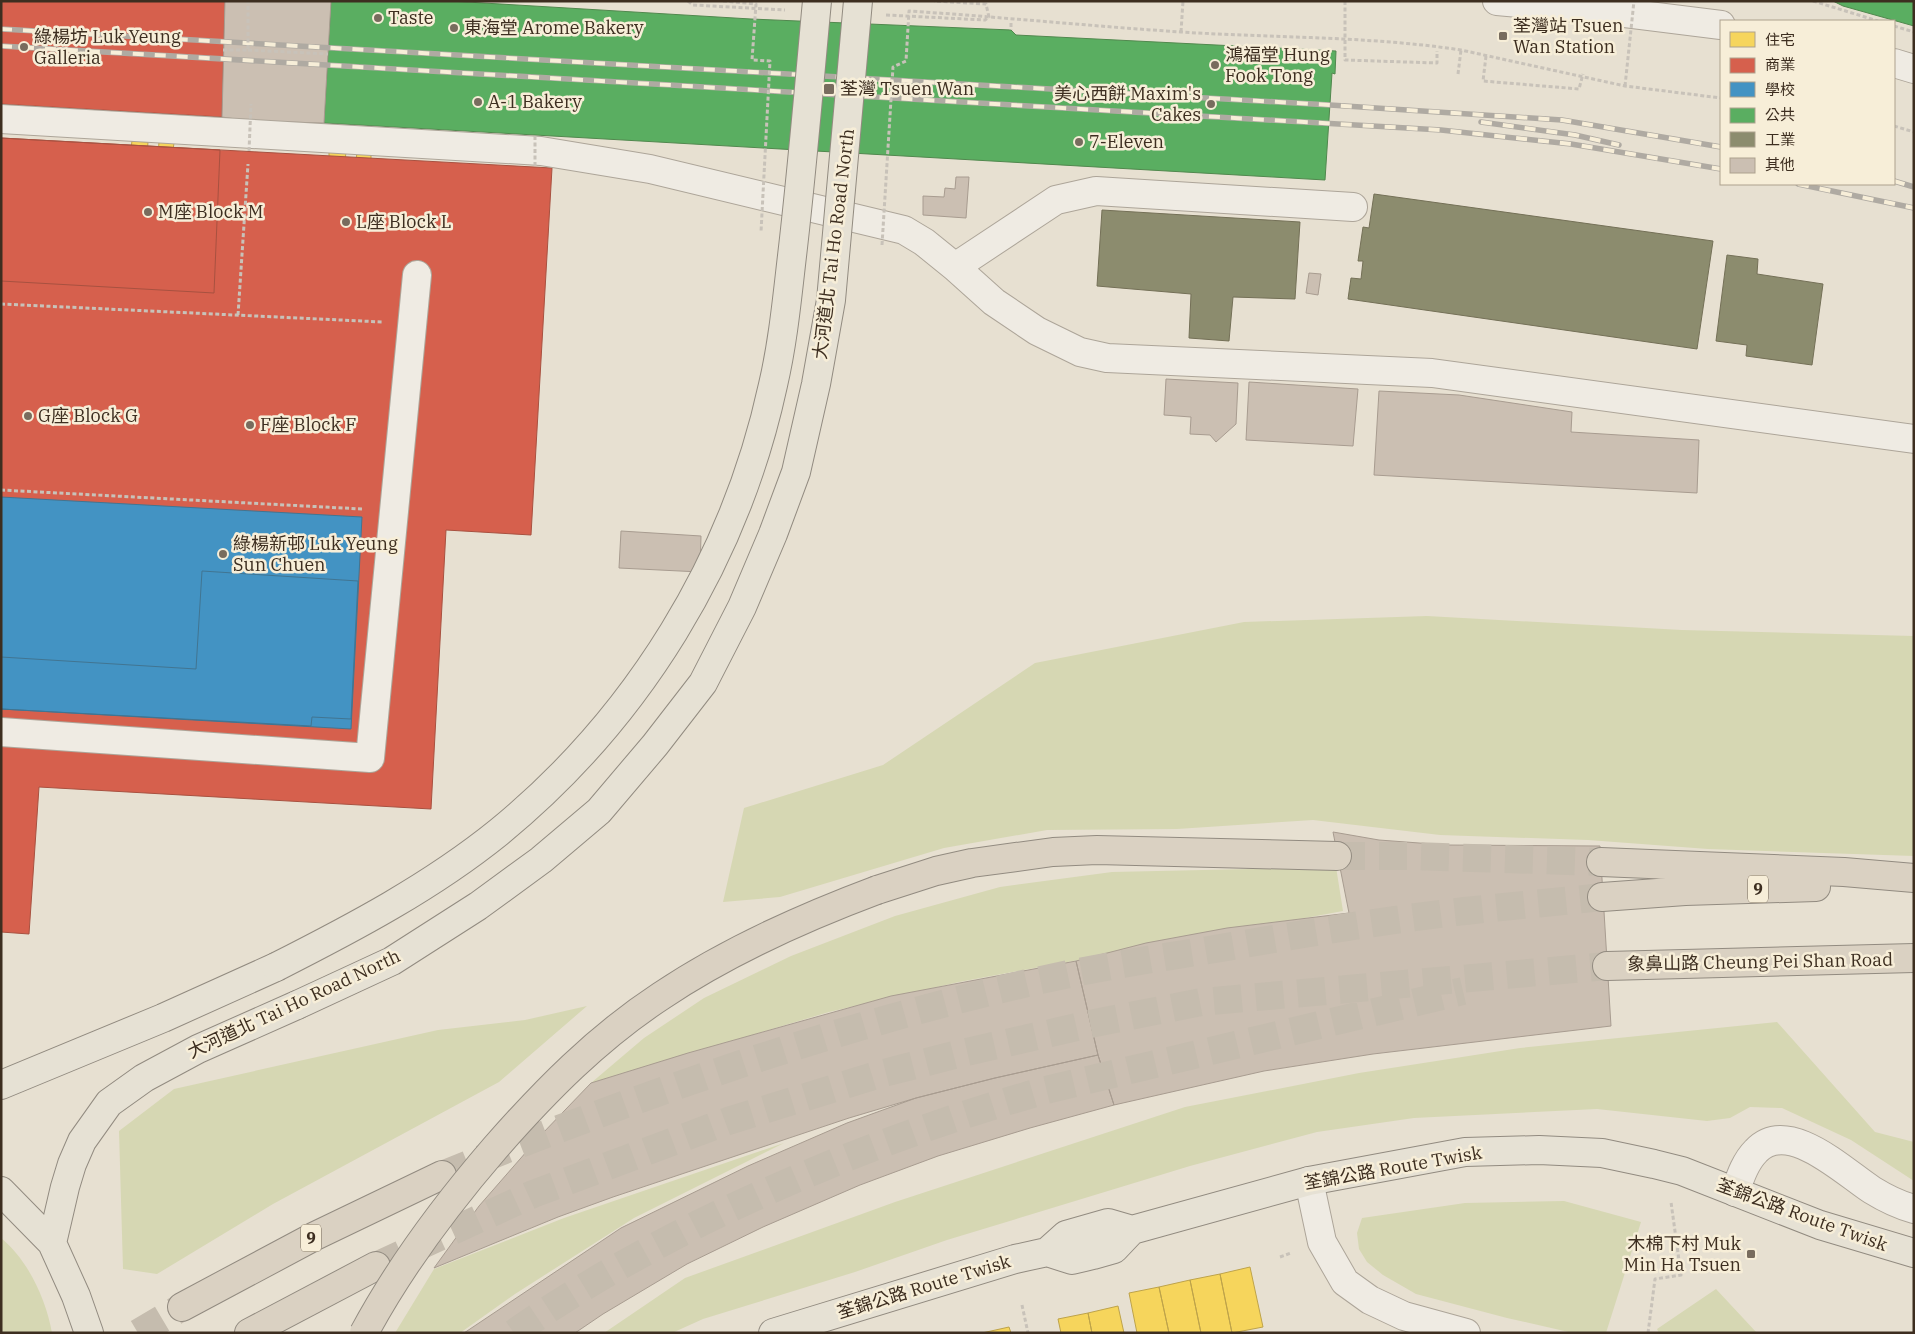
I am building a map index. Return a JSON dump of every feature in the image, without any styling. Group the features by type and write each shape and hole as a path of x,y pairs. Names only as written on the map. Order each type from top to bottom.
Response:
{"highway":[{"path":"364,1333 428,1230 446,1207 528,1110 584,1055 660,996 710,966 789,925 877,890 936,871 972,863 1053,852 1097,850 1337,856"},
{"path":"1601,862 1844,872 1914,878"},
{"name":"9","path":"1602,897 1685,891 1914,882"},
{"name":"象鼻山路 Cheung Pei Shan Road","path":"1607,966 1914,958"},
{"name":"9","path":"182,1307 315,1236 442,1175"},
{"path":"248,1333 376,1266"}],"main road":[{"path":"1,1085 163,1018 276,967 350,930 402,899 497,833 536,800 605,729 639,684 687,611 720,546 753,463 774,384 782,339 798,200 817,1"},
{"name":"大河道北 Tai Ho Road North","path":"52,1243 72,1164 82,1142 109,1104 144,1078 198,1049 392,961 478,906 541,860 600,811 703,683 742,607 773,534 796,472 816,384 831,300 858,1"},
{"name":"荃錦公路 Route Twisk","path":"773,1333 1015,1259 1047,1252 1066,1235 1108,1223 1132,1230 1309,1181 1465,1152 1539,1150 1602,1154 1647,1162 1682,1171 1820,1225 1914,1253"},
{"path":"1,1191 52,1243 76,1296 89,1333"}],"street":[{"path":"1498,1 1618,4 1720,25"},
{"path":"1895,63 1914,69"},
{"path":"1,119 541,151 650,169 904,230 924,242 994,302 1037,331 1080,352 1107,358 1432,373 1914,439"},
{"path":"955,267 1056,200 1096,191 1353,207"},
{"path":"1,732 370,758 417,275"},
{"path":"1735,1192 1745,1167 1757,1150 1778,1139 1787,1140 1822,1155 1872,1190 1896,1203 1914,1209"},
{"path":"1309,1181 1322,1242 1345,1282 1370,1300 1404,1316 1466,1333"}],"path":[{"path":"248,1 248,50"},
{"path":"723,1 756,4 752,60 770,61 761,237"},
{"path":"934,1 986,4 989,17"},
{"path":"1181,32 1183,1"},
{"path":"1345,1 1345,60 1437,63 1437,51"},
{"path":"1813,1 1875,20"},
{"path":"1618,4 1625,86"},
{"path":"882,245 893,67 906,61 909,11 1181,32 1436,46 1625,86 1720,98"},
{"path":"1011,23 1011,30"},
{"path":"1895,26 1914,32"},
{"path":"223,50 328,54"},
{"path":"1458,74 1461,50"},
{"path":"1486,56 1483,81 1579,89 1582,74"},
{"path":"238,315 251,104"},
{"path":"1895,126 1914,132"},
{"path":"535,136 535,166"},
{"path":"1,304 412,324"},
{"path":"1,490 362,509"},
{"path":"1648,1333 1655,1279 1681,1275 1671,1202"},
{"path":"1280,1258 1291,1253"},
{"path":"1022,1304 1028,1333"}],"green space":[{"path":"1427,616 1682,630 1914,636 1914,856 1708,849 1588,840 1440,835 1313,820 1177,829 1047,830 944,848 780,897 723,902 744,808 883,765 1035,663 1244,622"},
{"path":"1336,867 1343,911 959,982 829,1012 591,1083 644,1038 704,998 791,956 895,916 1000,887 1112,872"},
{"path":"587,1006 499,1082 273,1204 157,1274 123,1269 119,1131 174,1089 438,1030 525,1020"},
{"path":"1777,1022 1875,1132 1914,1142 1914,1181 1851,1140 1782,1108 1750,1107 1730,1118 1707,1121 1597,1109 1414,1118 1317,1132 1190,1166 947,1240 855,1272 703,1319 672,1333 604,1333 685,1278 895,1202 1185,1107 1359,1073 1520,1048"},
{"path":"784,1143 634,1218 515,1294 460,1333 395,1333 434,1269 564,1218"},
{"path":"1564,1201 1641,1222 1606,1333 1573,1333 1416,1294 1383,1275 1367,1262 1359,1249 1357,1233 1362,1218 1465,1203"},
{"path":"1,1238 20,1257 34,1281 45,1307 52,1333 1,1333"},
{"path":"1716,1289 1757,1333 1659,1333 1657,1329"}],"building: 住宅":[{"name":"M座 Block M","path":"132,141 148,142 146,167 157,168 159,142 174,143 173,150 183,151 180,180 210,182 209,197 217,198 216,211 178,208 177,217 216,220 215,233 208,233 207,248 175,246 172,276 165,275 164,282 149,281 150,255 139,254 138,280 122,279 122,272 113,271 116,242 85,239 86,224 78,223 79,210 118,214 118,206 80,203 81,189 87,190 88,174 121,177 123,147 131,148"},
{"name":"L座 Block L","path":"329,151 346,152 343,178 354,178 357,152 371,154 371,160 380,161 378,190 408,192 407,207 415,208 414,221 376,219 375,227 413,230 412,244 406,243 405,258 372,256 370,285 362,285 362,292 346,291 348,265 337,264 335,290 320,289 321,282 311,281 313,252 283,249 284,234 276,234 277,220 316,224 316,216 277,213 278,199 285,200 286,185 318,187 321,157 329,158"},
{"name":"G座 Block G","path":"10,342 26,344 24,369 35,370 37,344 51,345 51,352 61,352 58,382 88,384 87,399 95,400 94,413 56,410 55,419 94,422 92,435 86,434 85,450 53,447 51,477 42,476 42,484 26,482 28,457 18,456 15,482 1,481 1,349 9,350"},
{"name":"F座 Block F","path":"233,355 249,356 247,381 258,382 261,356 275,357 275,364 284,365 282,394 312,396 311,411 319,412 318,425 280,422 279,431 317,434 316,447 310,447 309,462 276,460 274,490 266,489 266,496 250,495 252,469 241,468 239,494 224,493 224,486 215,485 217,455 187,453 188,438 179,438 180,424 219,428 220,420 181,416 182,403 188,404 190,388 222,391 225,361 233,362"},
{"path":"1250,1267 1263,1327 1232,1333 1220,1274"},
{"path":"1220,1274 1232,1333 1201,1333 1190,1280"},
{"path":"1190,1280 1201,1333 1169,1333 1159,1287"},
{"path":"1159,1287 1169,1333 1137,1333 1129,1293"},
{"path":"1118,1306 1124,1333 1092,1333 1088,1313"},
{"path":"1088,1313 1092,1333 1061,1333 1058,1319"},
{"path":"1009,1327 1011,1333 982,1333"}],"building: 商業":[{"path":"1,1 225,1 222,117 1,104"},
{"name":"綠楊新邨 Luk Yeung Sun Chuen","path":"1,138 552,168 531,535 446,530 431,809 39,787 29,934 1,932"},
{"path":"1,138 220,150 214,293 1,281"}],"building: 學校":[{"path":"1857,1 1914,1 1914,16 1888,16 1887,3 1857,4"},
{"path":"1,497 362,517 351,729 1,709"},
{"path":"202,571 358,581 351,719 312,717 311,726 1,709 1,657 196,669"}],"building: 公共":[{"name":"荃灣 Tsuen Wan","path":"331,1 450,1 751,19 1011,30 1016,35 1336,51 1335,74 1332,73 1325,180 324,123"},
{"path":"1833,1 1914,1 1914,26 1895,20 1843,6"}],"building: 工業":[{"path":"1374,194 1713,241 1697,349 1348,299 1351,278 1361,279 1363,261 1358,261 1363,227 1369,228"},
{"path":"1102,210 1300,222 1295,299 1233,297 1229,341 1189,338 1191,294 1097,286"},
{"path":"1727,255 1758,259 1757,274 1823,284 1812,365 1746,356 1747,345 1716,341"}],"building: 其他":[{"path":"225,1 331,1 324,123 250,121 222,117"},
{"path":"956,177 969,177 966,218 923,215 923,196 944,197 945,188 955,189"},
{"path":"1309,273 1321,274 1318,295 1306,293"},
{"path":"1166,379 1238,383 1236,424 1216,442 1210,435 1190,434 1191,417 1164,415"},
{"path":"1249,382 1358,389 1353,446 1246,440"},
{"path":"1379,391 1459,395 1572,412 1571,432 1699,440 1697,493 1374,475"},
{"path":"621,531 701,536 700,572 619,568"},
{"path":"1333,832 1379,840 1446,845 1600,846 1611,1026 1373,1054 1264,1071 1114,1105 1098,1055 1076,961 1146,943 1227,928 1349,913"},
{"path":"1076,961 1098,1055 995,1078 916,1098 849,1118 613,1197 558,1217 434,1268 479,1206 541,1135 591,1083 688,1053 891,996"},
{"path":"1098,1055 1114,1105 938,1156 860,1185 763,1227 687,1264 575,1333 464,1333 621,1228 748,1166 847,1123 916,1098"}],"tunnel":[{"path":"1337,856 1411,856 1601,862"},
{"path":"442,1175 655,1094 799,1045 945,1003 1019,985 1130,963 1364,924 1465,911 1602,897"},
{"path":"376,1266 533,1194 728,1121 880,1074 958,1054 1090,1024 1201,1002 1607,966"},
{"path":"514,1333 605,1275 700,1223 827,1166 957,1117 1046,1090 1463,991"},
{"path":"138,1333 182,1307"}],"railway":[{"path":"1,29 1562,120 1720,147"},
{"path":"1,46 1441,130 1571,144 1720,169"},
{"path":"1481,122 1575,135 1619,145"},
{"path":"1895,181 1914,187"},
{"path":"1803,185 1914,208"}],"place":[{"name":"Taste","path":"378,18"},
{"name":"東海堂 Arome Bakery","path":"454,28"},
{"name":"荃灣站 Tsuen Wan Station","path":"1503,36"},
{"name":"綠楊坊 Luk Yeung Galleria","path":"24,47"},
{"name":"鴻福堂 Hung Fook Tong","path":"1215,65"},
{"name":"荃灣 Tsuen Wan","path":"829,89"},
{"name":"A-1 Bakery","path":"478,102"},
{"name":"美心西餅 Maxim's Cakes","path":"1211,104"},
{"name":"7-Eleven","path":"1079,142"},
{"name":"M座 Block M","path":"148,212"},
{"name":"L座 Block L","path":"346,222"},
{"name":"G座 Block G","path":"28,416"},
{"name":"F座 Block F","path":"250,425"},
{"name":"綠楊新邨 Luk Yeung Sun Chuen","path":"223,554"},
{"name":"木棉下村 Muk Min Ha Tsuen","path":"1751,1254"}]}
